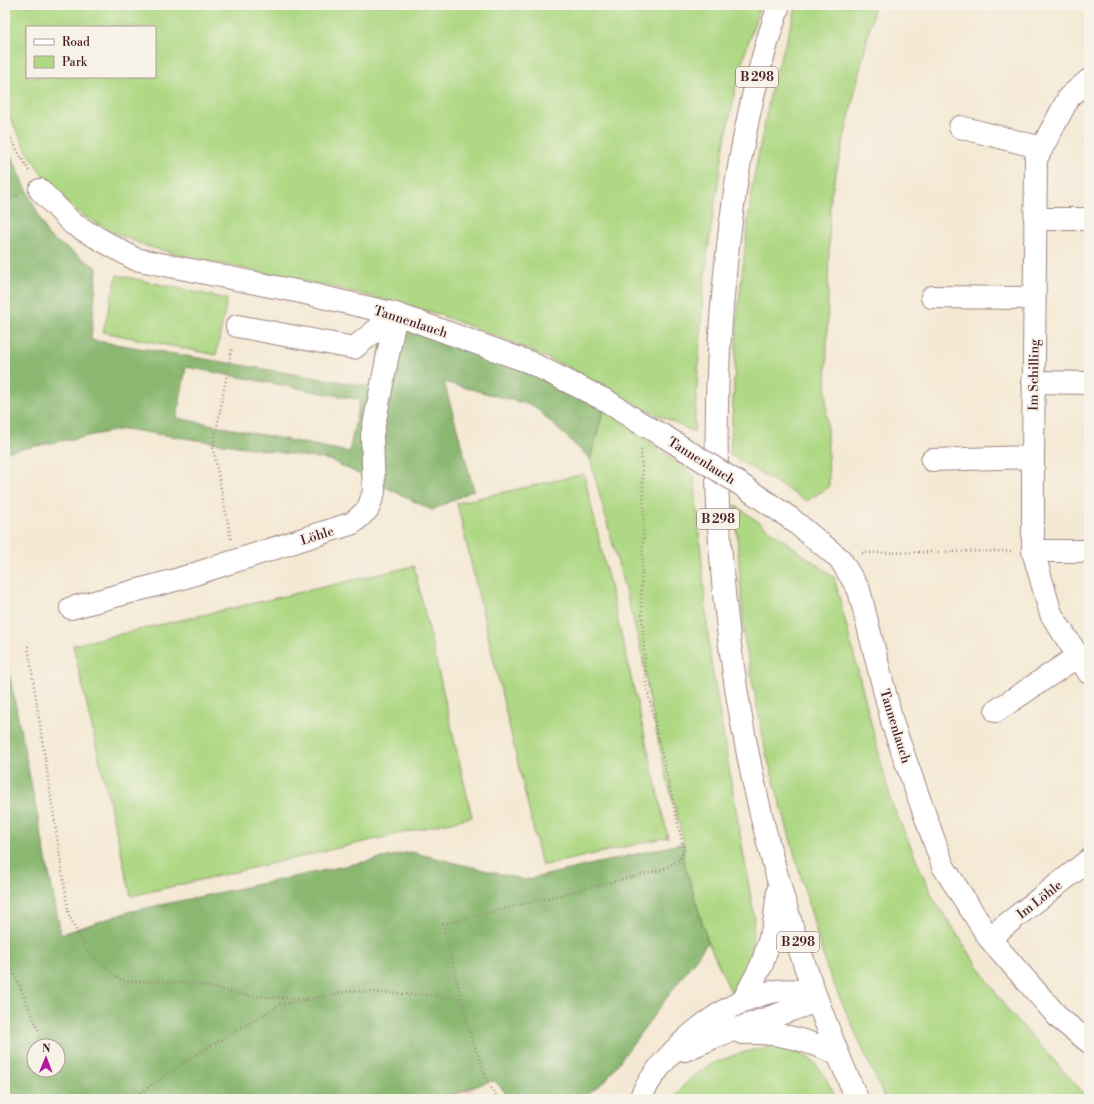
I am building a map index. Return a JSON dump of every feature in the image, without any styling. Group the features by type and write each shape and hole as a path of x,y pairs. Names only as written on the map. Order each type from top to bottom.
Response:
{"street":[{"name":"B 298","path":"779,5 752,99 741,150 734,193 719,336 716,437 719,534 727,635 750,774 779,884 817,1001 857,1099"},
{"name":"Im Schilling","path":"1083,664 1051,614 1033,551 1033,382 1036,159 1069,97 1089,80"},
{"path":"960,126 1042,148"},
{"name":"Tannenlauch","path":"40,190 73,224 135,259 301,292 396,314 529,362 607,401 740,484 790,518 840,559 859,590 893,725 943,866 989,938 1060,1019 1089,1042"},
{"path":"1035,219 1089,218"},
{"path":"932,297 1034,298"},
{"path":"237,326 354,348 396,314"},
{"name":"Löhle","path":"71,608 179,579 353,523 368,509 374,492 372,435 396,314"},
{"path":"1033,382 1089,384"},
{"path":"932,460 1033,457"},
{"path":"1033,551 1089,552"},
{"path":"996,711 1083,664"},
{"name":"Im Löhle","path":"989,938 1089,860"},
{"path":"743,1001 762,964 774,925 779,884"},
{"path":"640,1099 653,1075 694,1032 743,1001 764,993 782,990 800,991 817,1001"},
{"path":"668,1058 719,1035 817,1001"},
{"path":"719,1035 744,1032 768,1033 810,1042 838,1054"}],"path":[{"path":"5,128 40,190"},
{"path":"230,356 213,448 235,561"},
{"path":"498,1099 488,1082 470,1034 443,924 664,869 679,860 684,851 646,684 641,596 644,512 641,450 637,421"},
{"path":"840,559 864,552 1033,551"},
{"path":"28,646 69,916 88,953 122,981 192,984 249,996 307,999"},
{"path":"5,952 39,1031"},
{"path":"132,1099 200,1052 280,1005 350,991 427,995 462,999"}],"shaded area":[{"path":"472,1088 478,1099 443,1099 449,1096"}],"green space":[{"path":"5,5 760,5 738,76 723,151 704,280 694,432 635,404 572,369 506,340 435,313 346,290 193,258 146,246 110,231 82,215 53,191 27,151 5,107"},
{"path":"797,5 875,5 830,199 826,392 829,487 807,501 730,455 738,310 752,187 771,90"},
{"path":"5,142 12,157 5,162"},
{"path":"12,157 48,236 97,268 91,340 372,387 387,316 464,341 604,409 590,459 534,406 444,382 474,490 432,510 330,460 124,429 5,452 5,162","holes":["186,367 360,400 349,452 177,418"]},
{"path":"117,275 227,299 216,355 103,332"},
{"path":"604,409 694,475 710,656 754,916 752,948 748,962 732,994 708,942 683,859 684,843 666,775 649,698 642,653 590,459"},
{"path":"584,474 668,837 542,866 457,503"},
{"path":"735,505 834,577 891,801 933,898 1006,1008 1089,1099 885,1099 827,969 766,753 744,637"},
{"path":"414,566 472,817 131,896 73,645"},
{"path":"5,652 61,934 132,911 411,852 525,880 684,843 683,859 708,942 605,1081 582,1099 511,1099 495,1081 487,1082 443,1099 5,1099"},
{"path":"764,1047 792,1051 802,1054 810,1059 823,1074 836,1099 673,1099 687,1082 697,1073 724,1059"}]}
